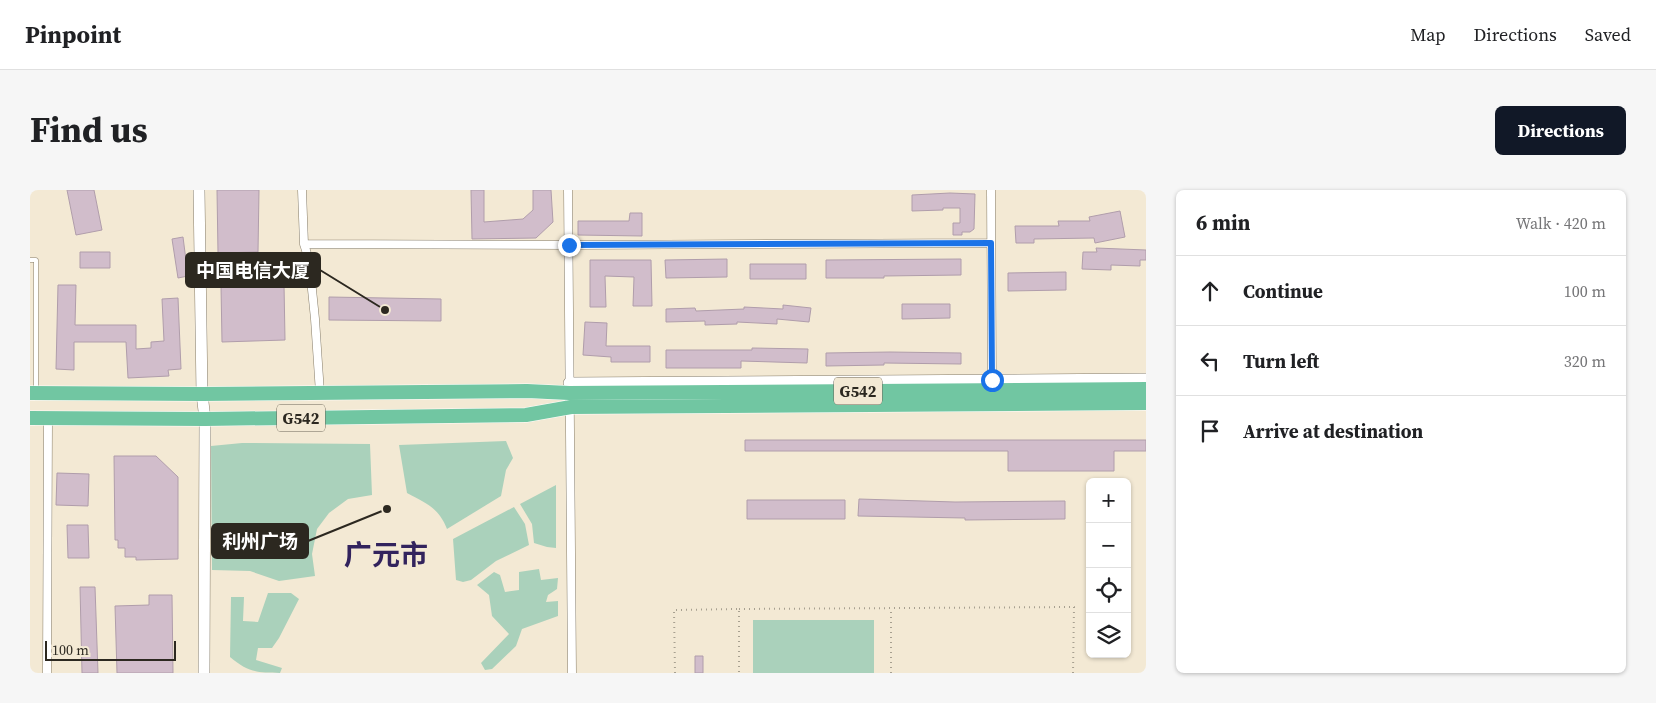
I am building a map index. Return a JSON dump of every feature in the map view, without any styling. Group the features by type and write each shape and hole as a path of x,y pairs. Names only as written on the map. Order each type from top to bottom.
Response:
{"highway":[{"name":"G542","path":"33,393 202,394 527,391 569,388 992,385 1146,389"},
{"name":"G542","path":"30,418 205,419 526,414 570,407 1146,403"}],"street":[{"path":"198,190 202,394 205,419 204,673"},
{"path":"302,190 304,244 309,260 320,393"},
{"path":"568,190 572,673"},
{"path":"991,190 992,404"},
{"path":"304,244 991,243"},
{"path":"992,385 1146,379"},
{"path":"48,419 48,673"}],"lane":[{"path":"30,260 36,260 33,393"}],"path":[{"path":"675,673 674,610 1074,607 1073,673"},
{"path":"891,608 891,673"},
{"path":"739,609 739,673"}],"green space":[{"path":"506,441 513,458 506,470 501,496 447,529 436,511 426,503 407,493 399,445"},
{"path":"242,443 370,444 372,495 348,499 329,513 317,529 312,554 315,576 279,581 250,571 212,570 211,446"},
{"path":"556,485 556,548 534,543 532,524 520,504"},
{"path":"514,507 525,524 529,545 496,561 471,580 463,582 456,580 453,539"},
{"path":"539,569 541,580 558,578 557,589 548,595 546,602 558,601 558,616 522,629 516,646 492,669 485,670 481,663 509,634 492,616 489,595 477,585 494,572 500,575 505,592 519,590 519,572"},
{"path":"268,593 291,593 299,599 272,648 258,648 256,660 282,668 280,673 253,671 230,657 231,597 244,597 243,621 258,622"},
{"path":"753,620 874,620 874,673 753,673"}],"building":[{"path":"67,190 94,190 102,230 76,235"},
{"path":"217,190 259,190 258,252 218,253"},
{"path":"471,190 484,190 484,222 523,219 533,210 533,190 551,190 553,222 536,238 472,239"},
{"path":"975,194 974,229 970,232 962,232 962,235 953,235 953,223 960,223 960,208 912,211 912,195"},
{"path":"1120,211 1125,237 1095,243 1094,238 1034,239 1034,243 1016,243 1015,226 1059,226 1058,221 1090,221 1089,217"},
{"path":"630,213 642,213 642,236 578,235 578,221 629,221"},
{"path":"183,237 188,276 178,278 172,239"},
{"path":"1096,248 1146,250 1146,260 1140,260 1140,266 1111,265 1111,270 1082,269 1083,252 1097,252"},
{"path":"80,252 110,252 110,268 80,268"},
{"path":"727,259 727,277 666,278 665,260"},
{"path":"961,259 961,275 826,278 826,260"},
{"path":"590,260 651,260 652,306 633,306 634,277 605,276 606,307 590,307"},
{"path":"750,264 806,264 806,279 750,279"},
{"path":"1066,272 1066,290 1008,291 1008,273"},
{"path":"284,284 285,340 222,342 221,286"},
{"path":"58,285 76,285 75,325 136,325 136,349 151,348 151,342 164,341 162,299 178,298 181,369 168,370 169,376 128,378 126,342 74,342 74,370 56,369"},
{"path":"329,297 441,299 441,321 329,320"},
{"path":"902,304 950,304 950,318 902,319"},
{"path":"783,305 811,308 809,322 777,319 777,324 737,322 737,324 705,325 705,321 666,322 666,309 695,308 696,311 744,309 744,307 783,309"},
{"path":"585,322 607,323 606,346 650,346 650,362 611,362 611,357 583,355"},
{"path":"752,348 808,349 807,363 741,361 741,368 666,368 666,350 752,350"},
{"path":"826,353 961,353 961,364 884,363 884,365 826,366"},
{"path":"745,440 1146,440 1146,451 1114,451 1114,471 1008,471 1008,451 745,451"},
{"path":"114,456 156,456 178,477 178,559 136,560 136,557 125,557 125,548 118,548 118,540 115,540"},
{"path":"57,473 89,474 88,506 56,505"},
{"path":"859,499 955,502 1065,501 1065,519 965,520 965,518 858,516"},
{"path":"747,500 845,500 845,519 747,519"},
{"path":"67,525 88,525 89,558 68,558"},
{"path":"80,587 95,587 98,673 82,673"},
{"path":"149,595 172,595 173,673 117,673 115,606 149,605"},
{"path":"695,656 703,656 703,673 695,673"}],"place":[{"name":"中国电信大厦","path":"385,310"},
{"name":"利州广场","path":"387,509"}],"district":[{"name":"广元市","path":"386,555"}],"route":[{"path":"569,245 991,243 992,380"}]}
